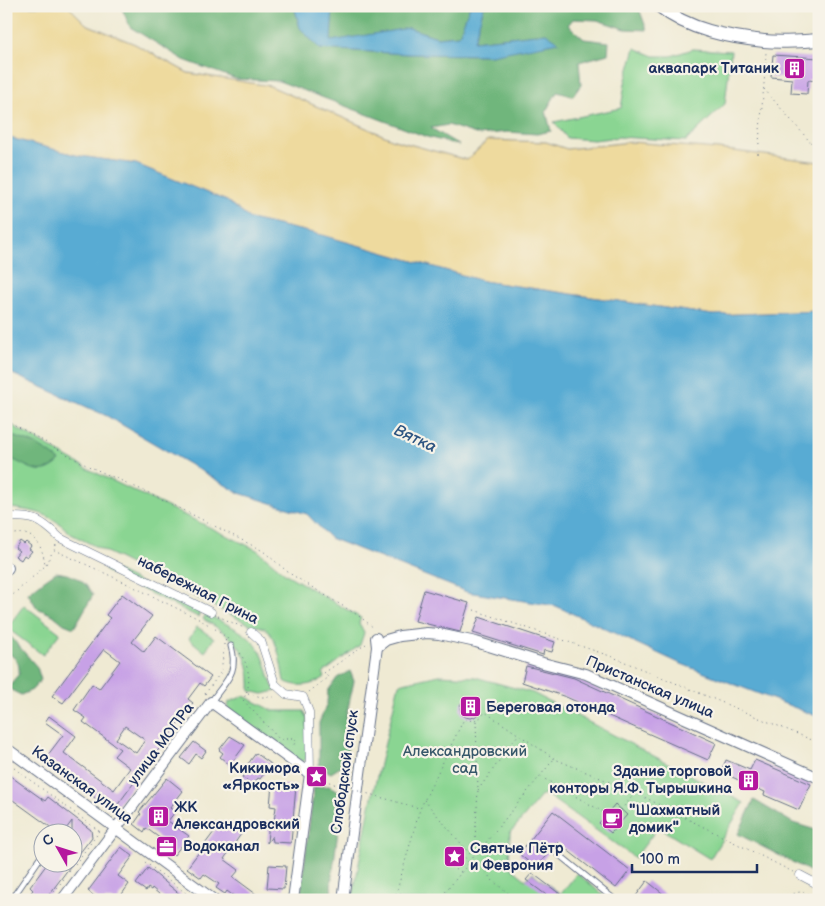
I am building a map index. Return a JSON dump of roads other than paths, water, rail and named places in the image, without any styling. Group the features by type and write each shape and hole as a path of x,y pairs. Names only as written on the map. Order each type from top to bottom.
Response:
{"street":[{"path":"659,6 685,23 701,29 766,41 819,40"},
{"name":"набережная Грина","path":"6,517 25,516 33,518 48,527 60,538 211,612"},
{"name":"набережная Грина","path":"251,632 261,641 275,684 286,694 303,697 309,712 310,774"},
{"name":"Пристанская улица","path":"376,643 400,636 421,633 439,634 476,642 586,674 819,778"},
{"name":"Слободской спуск","path":"343,900 376,643"},
{"path":"206,701 310,774 293,900"},
{"name":"улица МОПРа","path":"62,900 116,829 206,701"},
{"name":"Казанская улица","path":"6,748 214,900"},
{"path":"800,875 819,884"}],"lane":[{"path":"206,701 234,670 232,645"},
{"path":"557,853 615,900"},
{"path":"10,900 32,869"}],"water":[{"path":"294,6 333,6 331,41 409,28 437,37 459,35 470,6 484,6 474,41 546,33 559,42 491,55 408,54 320,49 300,28"},
{"name":"Вятка","path":"6,137 80,156 136,164 227,201 250,219 322,235 483,281 713,315 819,311 819,717 679,663 556,606 467,592 330,538 307,514 239,493 107,416 6,371"}],"place":[{"name":"аквапарк Титаник","path":"795,68"},
{"name":"Береговая отонда","path":"470,707"},
{"name":"Кикимора «Яркость»","path":"316,777"},
{"name":"Здание торговой конторы Я.Ф. Тырышкина","path":"748,780"},
{"name":"ЖК Александровский","path":"158,816"},
{"name":"\"Шахматный домик\"","path":"613,819"},
{"name":"Водоканал","path":"167,846"},
{"name":"Святые Пётр и Феврония","path":"454,857"}],"park label":[{"name":"Александровский сад","path":"465,760"}]}
